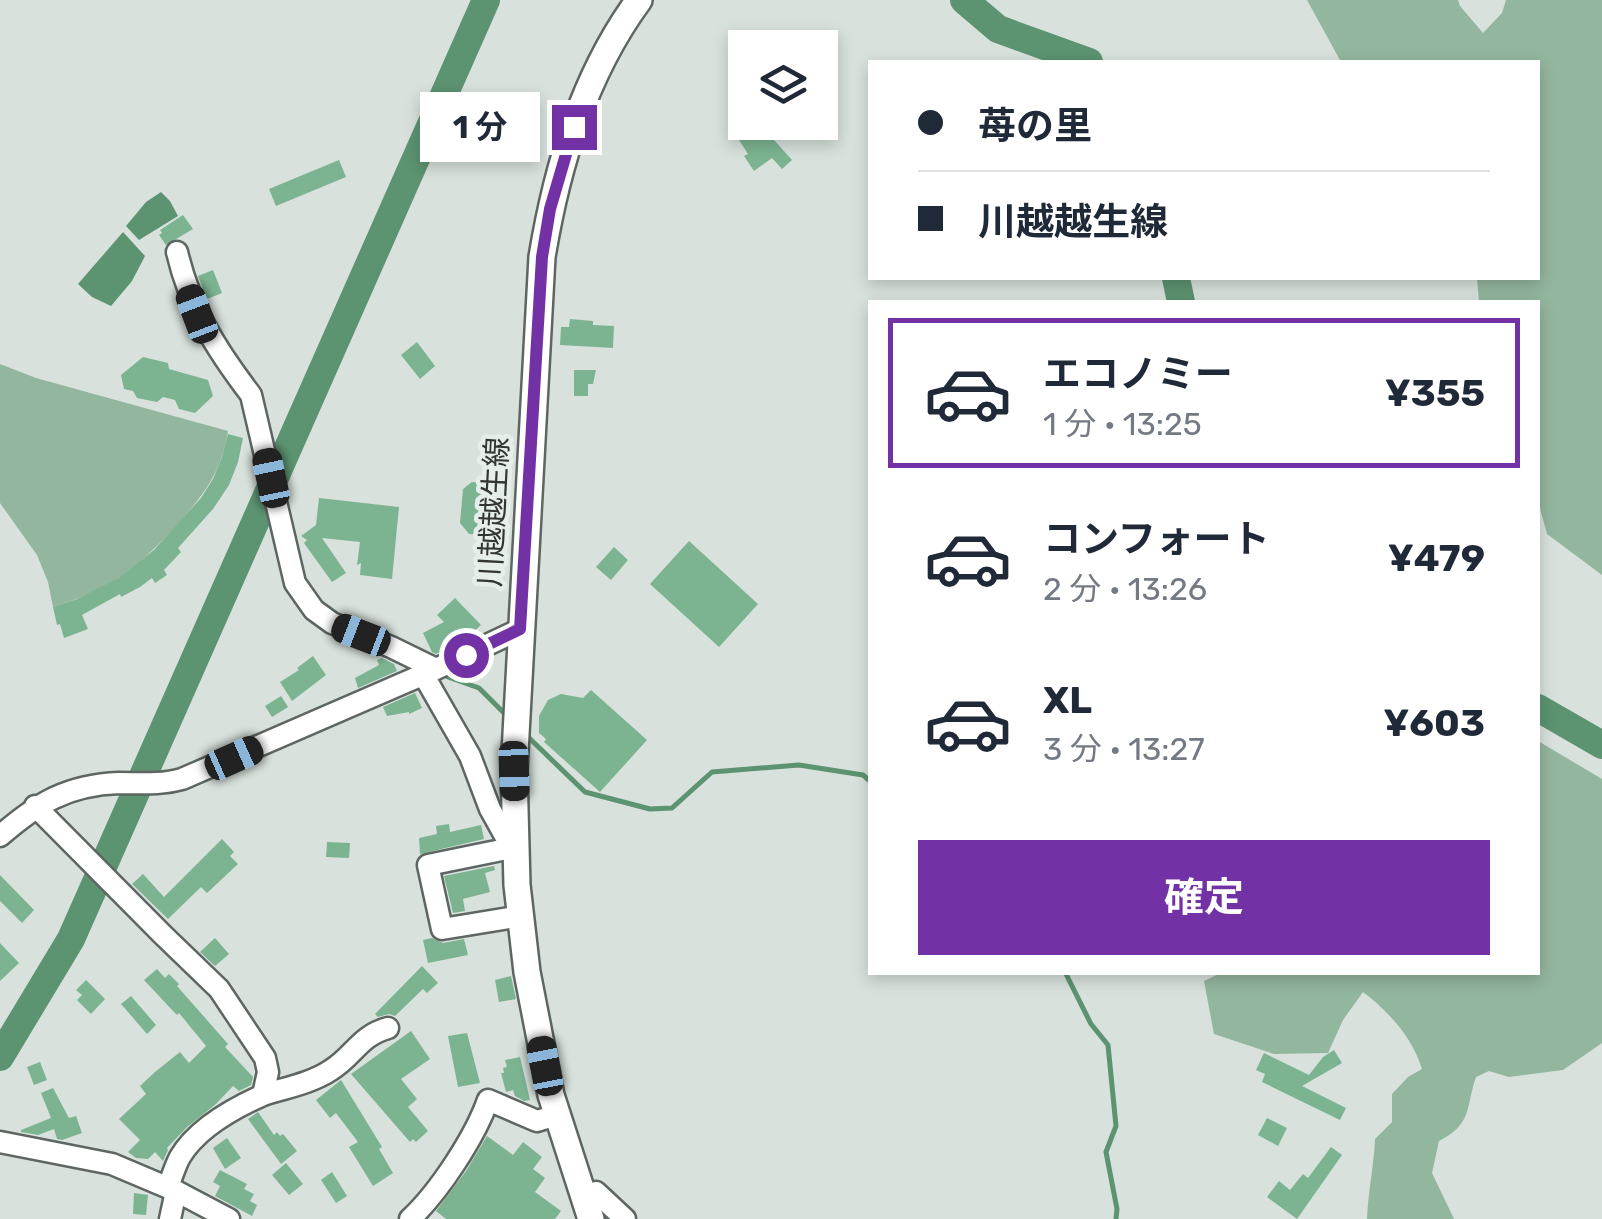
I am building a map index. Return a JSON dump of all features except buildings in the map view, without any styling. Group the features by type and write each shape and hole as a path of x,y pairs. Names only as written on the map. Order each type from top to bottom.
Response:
{"main road":[{"name":"川越越生線","path":"587,1210 557,1115 533,1009 520,916 514,852 514,771 520,629 538,310 550,209 562,161 590,86 639,0"}],"street":[{"path":"177,252 197,314 251,394 295,583 314,610 332,624 391,647 429,672 470,756 490,809 514,852 428,865 442,929 520,916"},
{"path":"0,836 36,806 68,790 173,782 202,772 520,629"},
{"path":"36,806 219,989 264,1058 268,1072 264,1095"},
{"path":"170,1219 172,1189 181,1155 210,1125 264,1095 332,1070 373,1032 388,1028"},
{"path":"410,1219 427,1204 481,1121 488,1100 537,1120 557,1115"},
{"path":"0,1142 112,1164 229,1219"},
{"path":"587,1210 596,1192 625,1219"}],"shaded area":[{"path":"1307,0 1458,0 1483,33 1502,13 1506,0 1602,0 1602,575 1547,534 1540,508 1540,300 1479,300 1477,280 1540,280 1540,60 1340,60"},
{"path":"161,192 178,216 139,240 126,226 146,202"},
{"path":"123,232 145,256 132,281 111,306 92,297 78,284"},
{"path":"0,364 36,378 228,431 215,474 171,532 116,580 53,607 37,555 0,503"},
{"path":"1540,742 1602,779 1602,1043 1563,1070 1509,1077 1489,1071 1476,1077 1463,1121 1439,1141 1432,1173 1454,1219 1367,1219 1375,1139 1392,1122 1392,1094 1422,1069 1406,1036 1390,1017 1363,992 1343,1020 1328,1053 1274,1054 1214,1034 1204,981 1217,975 1540,975"}],"waterway":[{"path":"0,1057 71,939 486,0"},
{"path":"964,0 998,29 1083,60"},
{"path":"1176,280 1181,300"},
{"path":"448,677 479,688 506,715"},
{"path":"1540,709 1602,745"},
{"path":"525,734 585,792 650,809 672,808 712,772 799,765 863,775 868,779"},
{"path":"1066,975 1091,1024 1108,1045 1116,1126 1106,1152 1116,1219"}],"route":[{"path":"466,655 520,629 542,257 550,209 574,127"}]}
